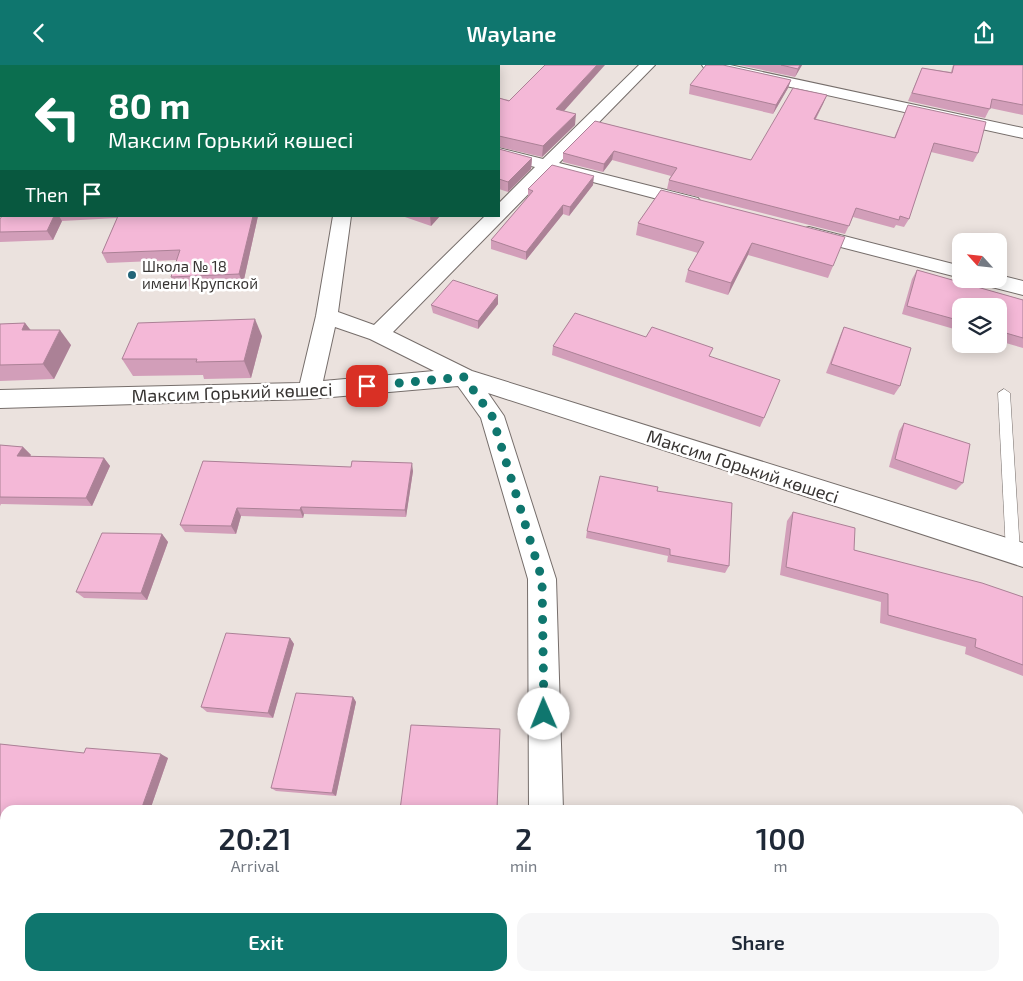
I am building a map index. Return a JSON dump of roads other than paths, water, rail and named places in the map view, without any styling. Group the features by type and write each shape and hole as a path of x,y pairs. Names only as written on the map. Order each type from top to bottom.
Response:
{"street":[{"path":"500,212 648,65"},
{"path":"709,65 1023,133"},
{"path":"500,153 711,207"},
{"path":"308,391 326,316 342,217"},
{"path":"378,334 495,217"},
{"path":"788,227 952,270"},
{"path":"1008,284 1023,288"},
{"name":"Максим Горький көшесі","path":"326,316 378,334 464,377 1018,553"},
{"path":"464,377 492,416 542,579 546,805"},
{"name":"Максим Горький көшесі","path":"0,399 308,391 464,377"}],"lane":[{"path":"1004,393 1018,553"}],"place":[{"name":"Школа № 18 имени Крупской","path":"132,275"}]}
